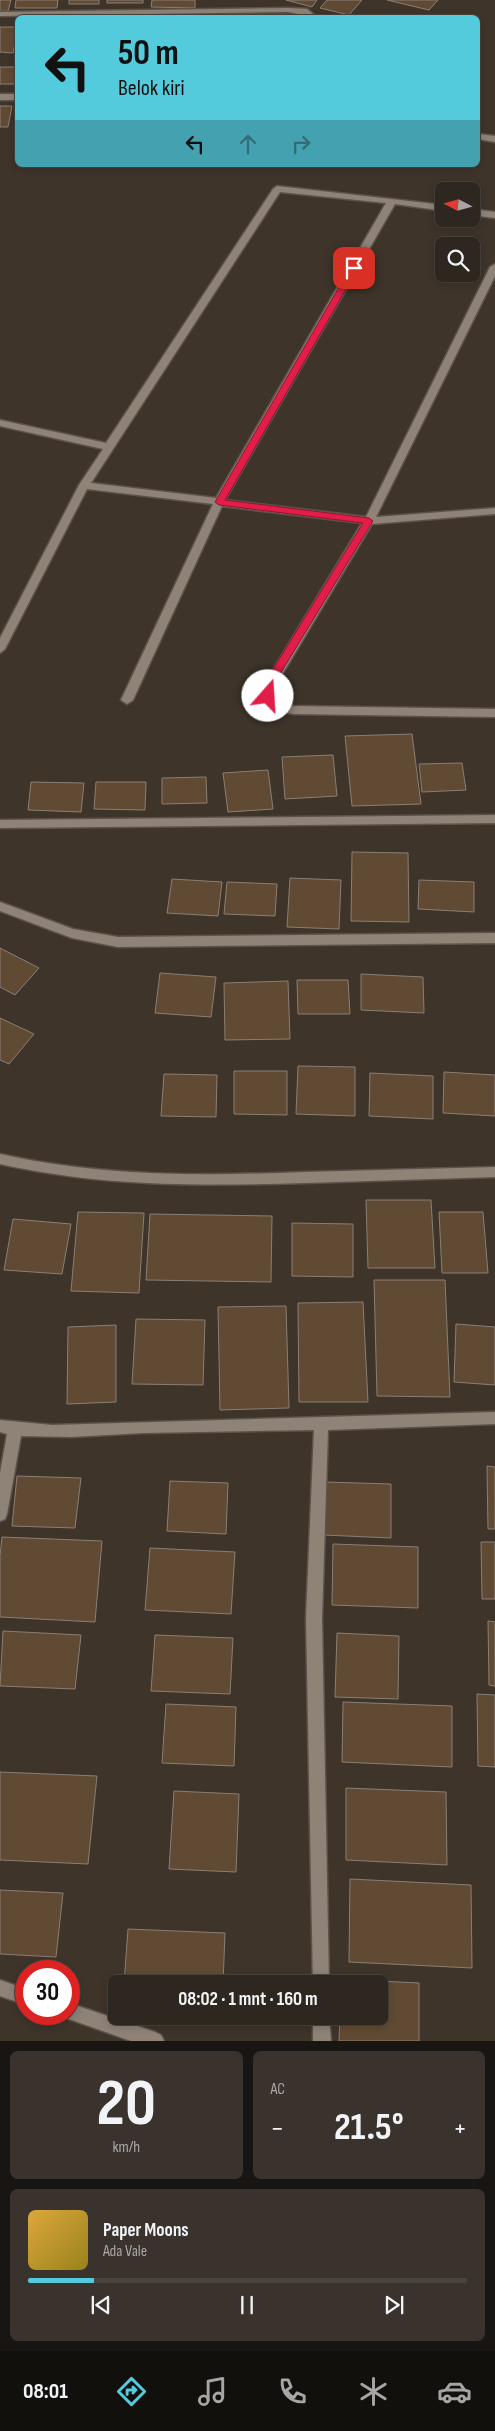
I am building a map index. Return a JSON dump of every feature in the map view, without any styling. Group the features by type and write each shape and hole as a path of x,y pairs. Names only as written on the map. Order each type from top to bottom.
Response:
{"street":[{"path":"222,0 223,10"},
{"path":"0,14 297,10 312,15"},
{"path":"0,97 15,97"},
{"path":"480,137 495,139"},
{"path":"0,649 84,485 277,189 435,207"},
{"path":"127,700 219,502 392,201"},
{"path":"480,213 495,215"},
{"path":"495,267 369,521 268,688 268,696 273,704 283,709 495,713"},
{"path":"0,423 108,447"},
{"path":"84,485 369,521 495,511"},
{"path":"0,824 495,819"},
{"path":"0,906 72,933 118,942 495,938"},
{"path":"0,1159 43,1170 132,1180 256,1180 495,1172"},
{"path":"0,1426 42,1431 92,1428 321,1424 495,1418"},
{"path":"321,1424 314,1618 321,1975"},
{"path":"0,1514 15,1429"},
{"path":"0,1988 15,1993"},
{"path":"80,2016 155,2041"},
{"path":"321,2025 322,2041"}],"building":[{"path":"0,0 11,0 8,11 0,11"},
{"path":"16,0 58,0 57,8 15,8"},
{"path":"69,0 99,0 99,4 69,4"},
{"path":"107,0 143,0 143,3 107,3"},
{"path":"152,0 195,0 195,8 151,7"},
{"path":"286,0 317,0 312,7"},
{"path":"327,0 362,0 349,15 320,8"},
{"path":"387,0 438,0 429,10"},
{"path":"0,27 15,27 13,53 0,52"},
{"path":"0,67 15,67 14,84 0,84"},
{"path":"0,106 12,106 8,127 0,127"},
{"path":"412,734 421,804 352,806 345,736"},
{"path":"333,755 337,796 285,799 282,757"},
{"path":"462,763 466,790 422,792 419,764"},
{"path":"268,770 273,809 228,812 223,773"},
{"path":"206,777 207,803 162,804 162,778"},
{"path":"31,782 84,783 81,812 28,810"},
{"path":"96,782 146,782 145,810 94,809"},
{"path":"352,852 408,853 409,922 351,921"},
{"path":"290,878 341,880 339,929 287,927"},
{"path":"172,879 222,882 218,916 167,913"},
{"path":"419,880 474,882 474,912 418,909"},
{"path":"227,882 277,884 275,916 224,914"},
{"path":"0,948 39,968 15,995 0,987"},
{"path":"160,973 216,977 211,1017 155,1013"},
{"path":"361,974 423,977 424,1013 361,1010"},
{"path":"297,980 348,980 350,1014 298,1014"},
{"path":"288,981 290,1039 225,1040 224,983"},
{"path":"0,1018 34,1034 9,1064 0,1060"},
{"path":"298,1066 355,1067 355,1116 296,1114"},
{"path":"234,1071 287,1071 287,1115 234,1114"},
{"path":"444,1072 495,1075 495,1116 443,1113"},
{"path":"370,1073 433,1076 433,1119 369,1116"},
{"path":"164,1074 217,1075 216,1117 161,1116"},
{"path":"366,1200 431,1200 435,1268 368,1268"},
{"path":"78,1212 144,1213 139,1293 71,1291"},
{"path":"439,1212 483,1212 488,1273 442,1273"},
{"path":"150,1214 272,1216 271,1282 146,1280"},
{"path":"13,1219 71,1224 62,1274 4,1270"},
{"path":"292,1223 353,1224 353,1277 292,1276"},
{"path":"374,1280 445,1280 450,1397 377,1396"},
{"path":"363,1302 368,1402 299,1402 298,1303"},
{"path":"286,1306 289,1408 220,1410 218,1307"},
{"path":"136,1319 205,1320 203,1385 132,1384"},
{"path":"456,1324 495,1327 495,1385 454,1382"},
{"path":"116,1325 116,1402 67,1404 68,1327"},
{"path":"487,1466 495,1467 495,1529 488,1529"},
{"path":"17,1476 81,1478 75,1528 12,1526"},
{"path":"170,1481 228,1483 226,1534 167,1531"},
{"path":"325,1482 391,1484 391,1538 324,1535"},
{"path":"2,1537 102,1541 95,1622 0,1617 0,1556"},
{"path":"481,1542 495,1542 495,1599 482,1599"},
{"path":"333,1544 418,1547 418,1608 332,1605"},
{"path":"150,1548 235,1552 231,1614 145,1610"},
{"path":"488,1621 495,1622 495,1686 489,1685"},
{"path":"3,1631 81,1635 75,1689 0,1686"},
{"path":"337,1633 399,1636 398,1699 335,1697"},
{"path":"155,1635 233,1638 230,1694 151,1691"},
{"path":"477,1694 495,1695 495,1767 478,1766"},
{"path":"343,1702 452,1706 452,1767 342,1762"},
{"path":"166,1704 236,1707 234,1766 162,1763"},
{"path":"0,1772 97,1776 88,1864 0,1860"},
{"path":"346,1788 446,1792 447,1865 346,1860"},
{"path":"174,1791 239,1794 236,1872 169,1869"},
{"path":"350,1879 471,1885 472,1968 349,1962"},
{"path":"0,1890 63,1893 56,1957 0,1954"},
{"path":"128,1929 225,1933 223,1975 125,1975"},
{"path":"388,1981 419,1983 419,2041 339,2041 340,2025 388,2025"}],"route":[{"path":"268,696 268,688 272,679 369,521 219,502 354,268"}]}
